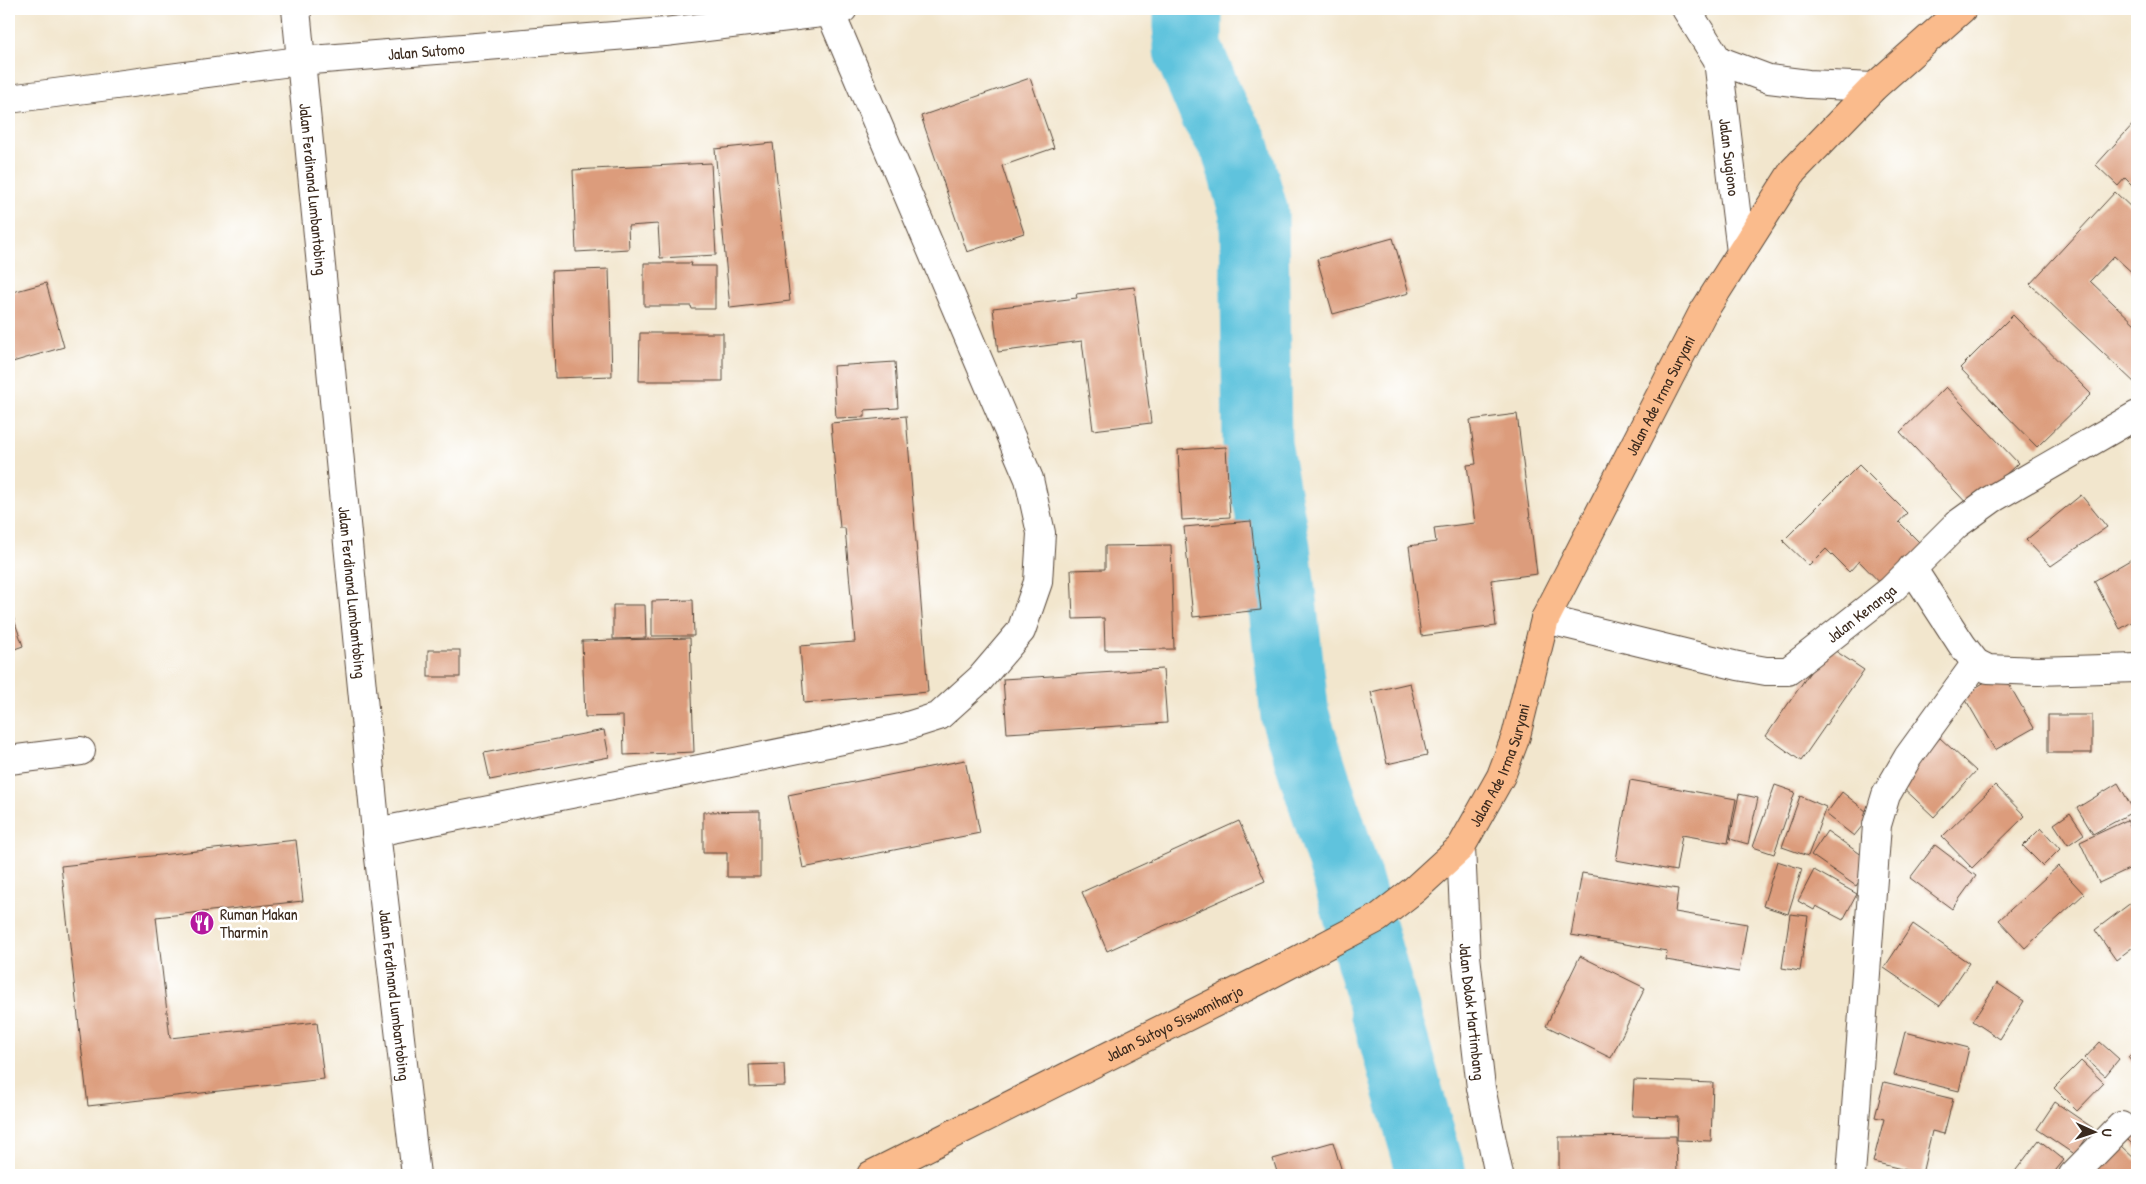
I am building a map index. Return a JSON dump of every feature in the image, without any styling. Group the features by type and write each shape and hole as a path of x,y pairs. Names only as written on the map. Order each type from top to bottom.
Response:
{"highway":[{"name":"Jalan Ade Irma Suryani","path":"1462,847 1501,776 1516,736 1545,619 1702,314 1793,171 1874,87 1962,9"},
{"name":"Jalan Sutoyo Siswomiharjo","path":"871,1175 1256,982 1378,918 1414,890 1462,847"}],"street":[{"name":"Jalan Ferdinand Lumbantobing","path":"296,9 376,832 416,1175"},
{"name":"Jalan Sugiono","path":"1686,9 1718,60 1740,252"},
{"name":"Jalan Sutomo","path":"9,99 300,61 665,32 837,10"},
{"path":"376,832 901,728 939,716 980,679 1021,631 1038,582 1041,533 1029,479 837,10"},
{"path":"1718,60 1768,78 1808,84 1874,87"},
{"name":"Jalan Kenanga","path":"1545,619 1738,666 1766,671 1788,671 1891,590 1956,525 1992,499 2137,415"},
{"path":"1912,568 1962,645 1976,663 1988,669 2037,671 2137,668"},
{"path":"1851,1175 1877,825 1886,794 1908,757 1976,663"},
{"path":"9,760 81,750"},
{"name":"Jalan Dolok Martimbang","path":"1462,847 1466,956 1481,1088 1499,1175"},
{"path":"2073,1175 2121,1126"}],"building":[{"path":"1030,78 1054,148 1002,166 1024,233 967,252 921,116"},
{"path":"2135,122 2137,125 2137,190 2125,178 2118,186 2096,165"},
{"path":"773,143 790,301 730,308 715,149"},
{"path":"711,163 716,255 660,258 658,224 628,226 629,249 576,252 573,170"},
{"path":"2115,192 2137,213 2137,277 2114,256 2090,281 2137,326 2137,385 2030,284"},
{"path":"1393,238 1409,293 1333,314 1317,259"},
{"path":"644,263 692,263 691,266 715,266 715,309 692,309 691,306 644,306"},
{"path":"609,269 612,376 555,378 552,271"},
{"path":"46,283 64,347 9,363 9,293"},
{"path":"1134,287 1151,423 1093,430 1082,341 998,352 993,308 1077,298 1076,294"},
{"path":"2013,315 2091,394 2037,447 1960,368"},
{"path":"640,333 723,333 723,381 639,381"},
{"path":"895,362 898,408 865,410 865,417 836,418 833,366"},
{"path":"1946,387 2018,463 1971,508 1900,432"},
{"path":"1517,414 1537,574 1491,580 1496,626 1421,636 1409,546 1436,542 1434,528 1475,523 1467,465 1476,464 1470,420"},
{"path":"906,416 928,692 804,703 800,646 855,642 845,528 840,528 831,423"},
{"path":"1226,447 1230,517 1182,520 1178,450"},
{"path":"1859,465 1907,513 1899,522 1927,550 1887,590 1859,561 1849,572 1826,549 1809,566 1783,541"},
{"path":"2081,495 2107,527 2051,566 2026,540"},
{"path":"1251,521 1261,610 1193,617 1184,527"},
{"path":"1171,545 1174,649 1105,650 1104,618 1073,619 1071,570 1105,569 1105,546"},
{"path":"2137,556 2137,619 2120,629 2094,581"},
{"path":"693,600 694,636 652,636 652,601"},
{"path":"9,605 23,646 9,651"},
{"path":"613,605 645,605 646,638 613,639"},
{"path":"690,638 694,752 624,755 623,716 585,717 582,641"},
{"path":"1828,646 1864,670 1801,761 1766,736"},
{"path":"428,650 460,650 460,677 428,677"},
{"path":"1163,669 1167,723 1007,733 1003,679"},
{"path":"2002,672 2034,728 1995,750 1963,695"},
{"path":"1410,683 1427,755 1387,764 1371,692"},
{"path":"2048,715 2092,715 2092,753 2048,753"},
{"path":"604,730 609,757 490,780 484,753"},
{"path":"1940,738 1976,771 1934,817 1898,783"},
{"path":"965,760 980,833 803,868 788,795"},
{"path":"1630,780 1736,799 1728,843 1682,835 1676,871 1616,860"},
{"path":"2118,783 2134,811 2093,834 2077,808"},
{"path":"1775,785 1795,792 1774,854 1753,847"},
{"path":"1995,785 2025,816 1972,868 1942,837"},
{"path":"1842,792 1871,815 1854,836 1826,814"},
{"path":"1739,794 1758,798 1748,844 1730,839"},
{"path":"1800,796 1826,807 1808,856 1782,847"},
{"path":"760,811 760,877 727,877 727,853 703,853 703,812"},
{"path":"2070,813 2084,834 2068,845 2054,824"},
{"path":"2127,820 2137,841 2137,865 2099,883 2080,842"},
{"path":"1239,821 1265,881 1107,951 1082,892"},
{"path":"2041,828 2060,849 2043,866 2023,846"},
{"path":"1827,831 1872,862 1856,886 1811,855"},
{"path":"296,840 303,901 156,917 170,1038 317,1022 324,1079 88,1106 61,866"},
{"path":"1935,845 1976,876 1952,909 1910,878"},
{"path":"1777,861 1802,869 1788,914 1763,906"},
{"path":"2058,866 2084,894 2025,948 1999,920"},
{"path":"1814,870 1857,894 1843,920 1816,906 1814,910 1798,901"},
{"path":"1582,873 1678,889 1675,912 1747,924 1739,972 1666,960 1667,951 1571,935"},
{"path":"2132,902 2137,909 2137,944 2116,960 2095,930"},
{"path":"1790,914 1808,916 1800,971 1782,968"},
{"path":"1913,924 1969,963 1940,1006 1884,968"},
{"path":"1580,956 1645,988 1611,1058 1546,1026"},
{"path":"1997,983 2024,1001 2000,1039 1973,1021"},
{"path":"1905,1032 1969,1048 1959,1091 1894,1075"},
{"path":"2100,1042 2119,1059 2105,1076 2085,1058"},
{"path":"2137,1049 2137,1069 2128,1057"},
{"path":"2081,1061 2104,1083 2077,1111 2054,1088"},
{"path":"784,1064 785,1086 750,1087 749,1065"},
{"path":"1634,1080 1713,1083 1711,1141 1677,1140 1678,1117 1632,1116"},
{"path":"1884,1082 1953,1099 1944,1134 1932,1131 1922,1174 1873,1162 1884,1119 1875,1117"},
{"path":"2055,1102 2093,1128 2075,1155 2037,1129"},
{"path":"2137,1126 2137,1149 2126,1138"},
{"path":"1676,1136 1677,1175 1559,1175 1559,1137"},
{"path":"2039,1140 2064,1160 2052,1175 2014,1175 2013,1174"},
{"path":"1333,1142 1343,1175 1278,1175 1273,1159"},
{"path":"2120,1145 2137,1161 2137,1175 2092,1175"}],"waterway":[{"path":"1188,9 1188,50 1215,114 1235,146 1254,213 1257,444 1276,547 1295,716 1347,877 1432,1175"}],"place":[{"name":"Ruman Makan Tharmin","path":"202,923"}]}
